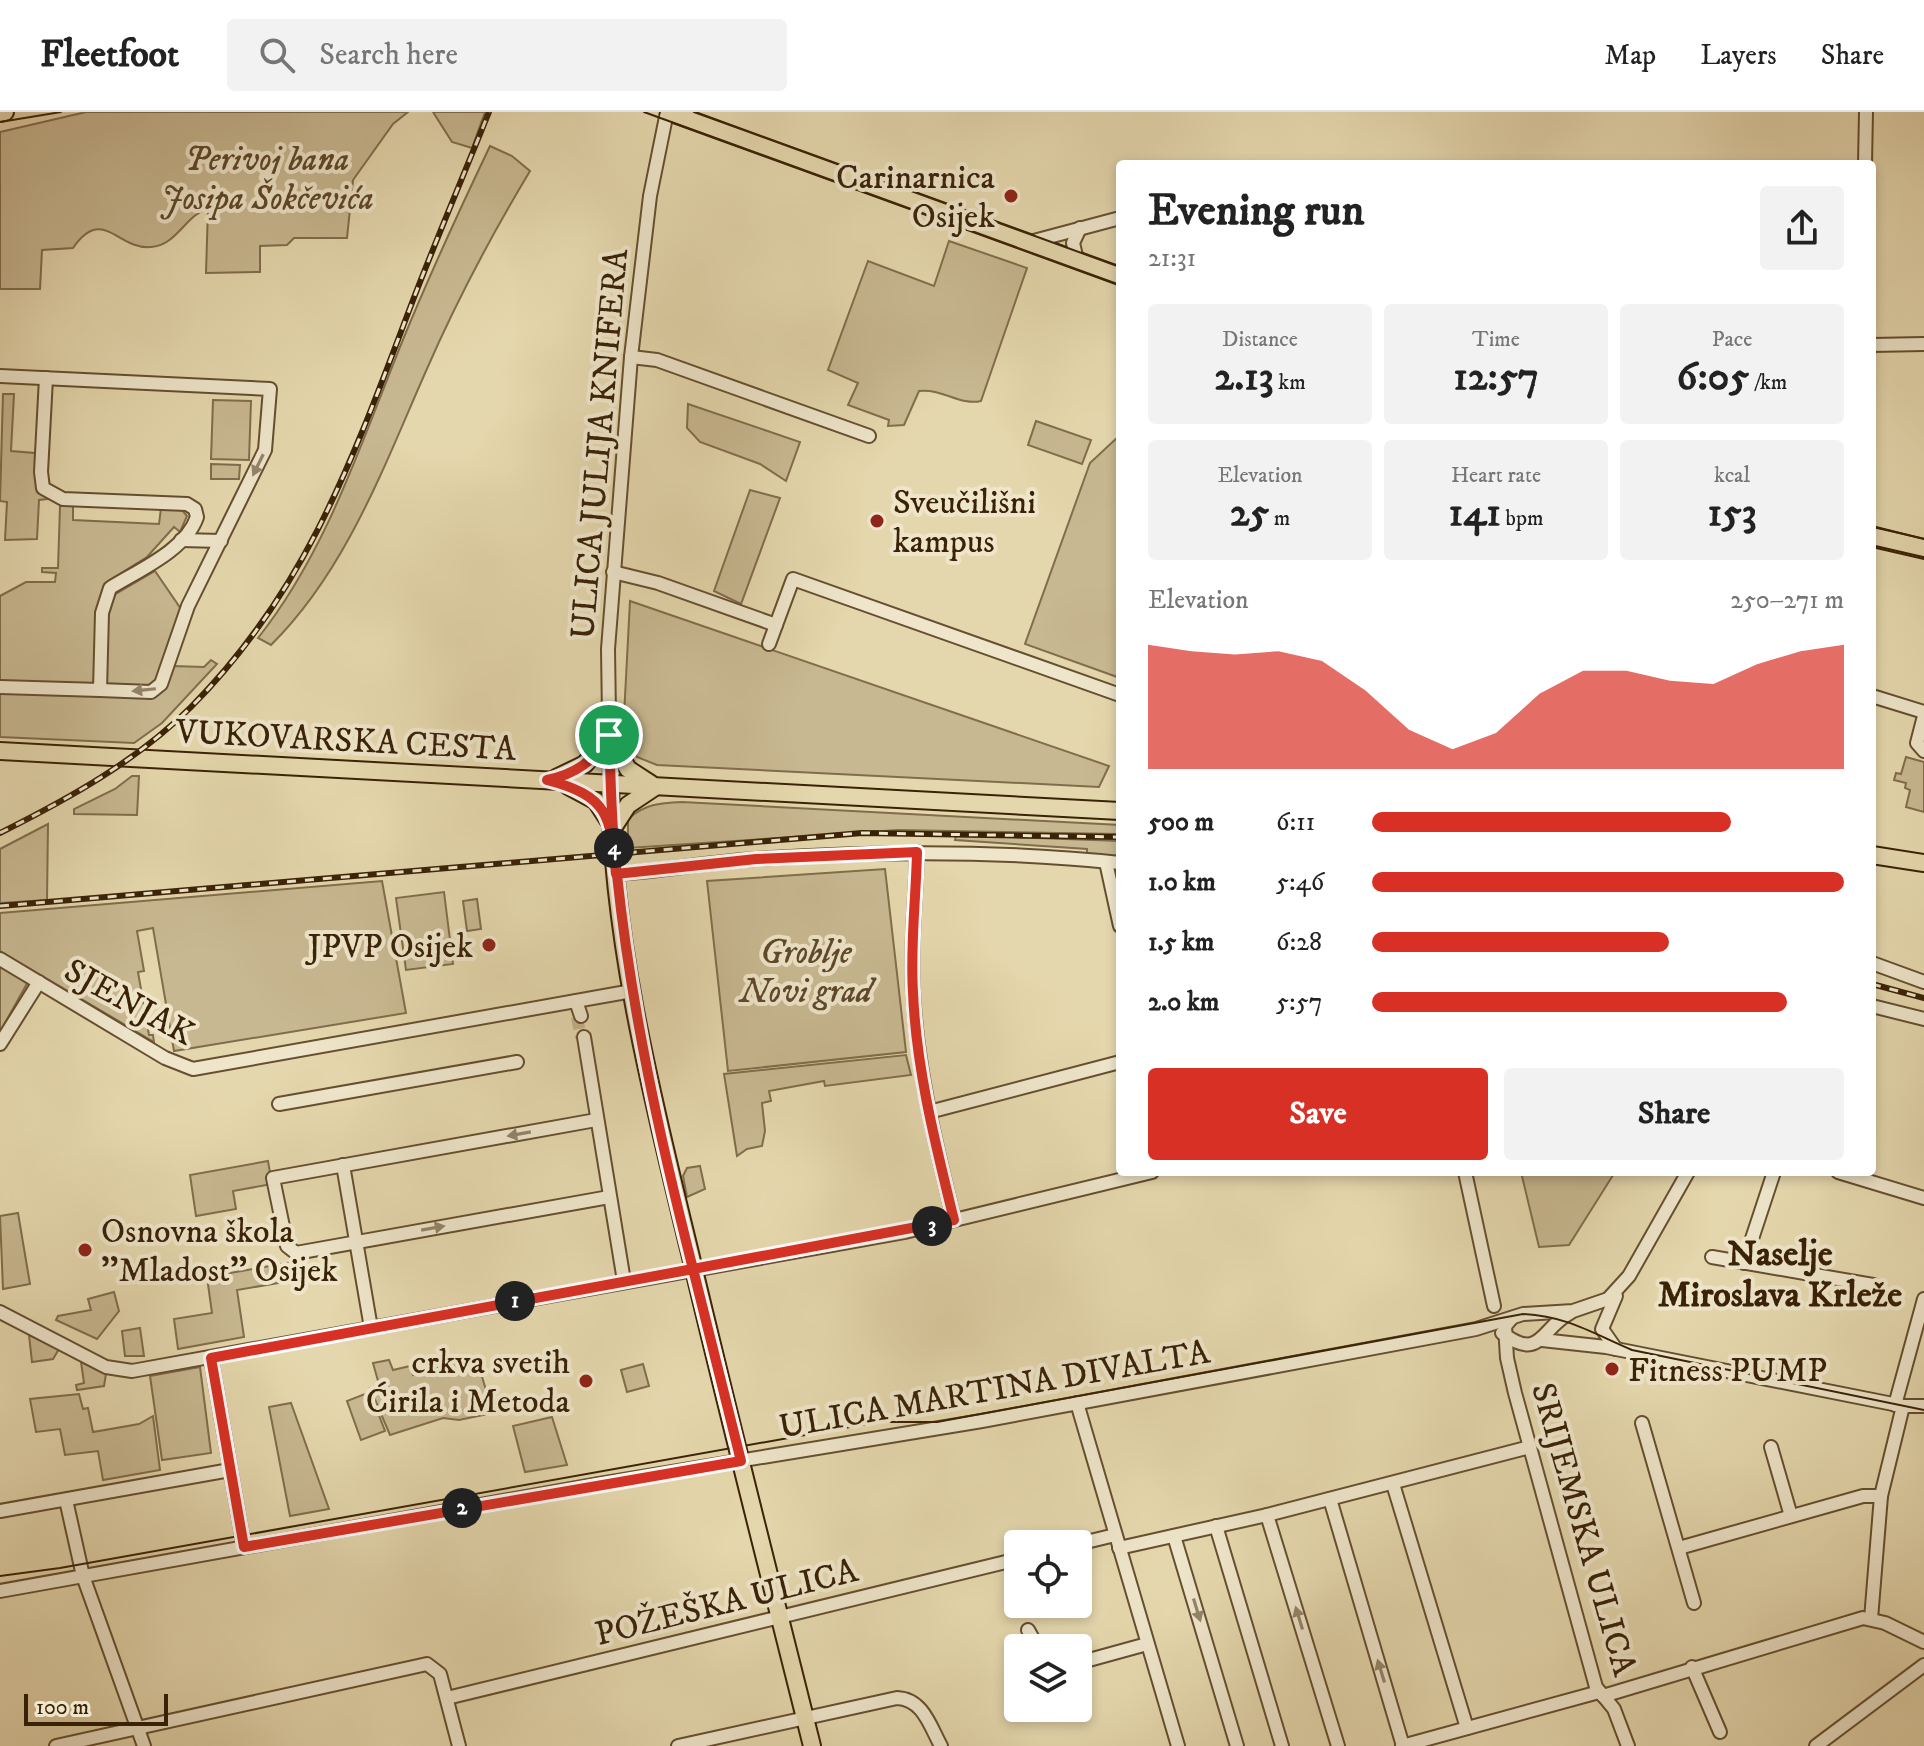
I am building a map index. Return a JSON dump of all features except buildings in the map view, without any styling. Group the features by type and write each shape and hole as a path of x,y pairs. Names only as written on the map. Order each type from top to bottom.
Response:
{"main road":[{"path":"668,112 1116,275"},
{"path":"1876,537 1924,548"},
{"path":"547,780 566,776 585,764 609,735 628,769 657,786 628,805 612,830"},
{"name":"VUKOVARSKA CESTA","path":"0,751 1116,811"},
{"path":"547,780 588,794 603,809 612,830"},
{"path":"610,783 616,874 632,991 668,1169 812,1746"},
{"path":"1880,857 1924,863"}],"street":[{"name":"ULICA JULIJA KNIFERA","path":"610,783 607,675 631,357 650,196 668,112"},
{"path":"1865,160 1868,116"},
{"path":"1030,242 1116,219"},
{"path":"1077,260 1073,243 1080,228"},
{"path":"1876,345 1924,344"},
{"path":"631,357 657,360 869,436"},
{"path":"0,376 270,389 265,450 188,606 157,689 0,687"},
{"path":"46,378 41,472 43,488 63,499 187,504 195,509 197,517 193,528 181,540 110,588 102,613 100,690"},
{"path":"181,540 221,541"},
{"path":"613,572 658,583 776,625"},
{"path":"769,644 793,579 1116,694"},
{"path":"1876,697 1924,713 1917,746 1924,751"},
{"path":"616,874 741,860 917,852 1116,863"},
{"path":"917,852 913,995 929,1112 954,1220"},
{"path":"1106,862 1116,908"},
{"name":"SJENJAK","path":"0,959 165,1058 193,1069 578,1012 632,991"},
{"path":"1876,964 1924,982"},
{"name":"SJENJAK","path":"0,1044 39,982"},
{"path":"1876,1007 1924,1019"},
{"path":"583,1039 624,1281"},
{"path":"279,1104 517,1062"},
{"path":"929,1112 1116,1063"},
{"path":"596,1120 273,1178 289,1250 296,1253 609,1197"},
{"path":"343,1165 371,1328"},
{"path":"0,1312 117,1371 211,1358 954,1220 1136,1176"},
{"path":"1466,1176 1494,1306 1481,1327"},
{"path":"1611,1348 1602,1325 1686,1176"},
{"path":"1744,1263 1773,1176"},
{"path":"1851,1176 1924,1198"},
{"path":"1712,1257 1873,1285"},
{"path":"1573,1311 1524,1345 1505,1334 1505,1326 1513,1317 1573,1311 1601,1303 1622,1286"},
{"path":"1871,1619 1881,1496 1924,1299"},
{"path":"1494,1306 1513,1317"},
{"path":"1532,1313 1544,1319 1547,1331"},
{"name":"ULICA MARTINA DIVALTA","path":"0,1591 1077,1403 1481,1327 1513,1317"},
{"name":"ULICA MARTINA DIVALTA","path":"1481,1327 1505,1334"},
{"path":"1547,1331 1611,1348 1899,1405 1924,1406"},
{"name":"SRIJEMSKA ULICA","path":"1505,1334 1530,1447 1601,1694 1614,1709 1628,1746"},
{"name":"SRIJEMSKA ULICA","path":"1511,1371 1515,1353 1524,1345"},
{"path":"211,1358 244,1547"},
{"path":"1077,1403 1178,1746"},
{"path":"1899,1405 1924,1416"},
{"path":"1642,1423 1694,1603"},
{"path":"1119,1548 1267,1515 1530,1447"},
{"path":"1771,1447 1791,1516"},
{"path":"0,1511 230,1470"},
{"path":"1393,1484 1467,1728"},
{"path":"1679,1548 1863,1496 1881,1496"},
{"path":"1330,1499 1402,1746 1601,1694 1851,1621 1871,1619 1924,1642"},
{"path":"66,1500 83,1576 144,1746"},
{"path":"1267,1515 1338,1746"},
{"path":"1216,1526 1282,1746"},
{"path":"1092,1541 1115,1535"},
{"path":"1174,1536 1237,1746"},
{"name":"POŽEŠKA ULICA","path":"447,1698 1004,1562"},
{"path":"1028,1630 1030,1634"},
{"path":"1092,1659 1147,1644"},
{"path":"56,1746 421,1664 437,1668 459,1746"},
{"path":"1816,1746 1924,1665"},
{"path":"1692,1667 1720,1732"},
{"path":"678,1746 805,1716 908,1699 920,1708 941,1746"},
{"path":"740,1732 742,1746"}],"green space":[{"name":"Perivoj bana Josipa Šokčevića","path":"86,112 408,112 393,124 353,180 347,238 294,238 287,245 260,246 260,272 206,273 208,208 193,217 167,242 151,247 139,246 110,232 93,230 73,248 42,250 40,289 0,289 0,132"},
{"name":"Perivoj bana Josipa Šokčevića","path":"433,112 485,112 472,148 452,142"},
{"path":"490,146 512,156 530,171 437,345 378,480 342,551 297,616 271,645 258,638 304,569 323,533 423,293"},
{"path":"949,241 1027,268 981,401 919,391 904,425 888,426 889,420 848,405 858,383 828,370 868,261 934,286"},
{"path":"3,394 14,394 11,451 35,453 37,488 48,499 39,500 37,539 5,540 7,502 0,501"},
{"path":"213,400 251,401 249,460 211,459"},
{"path":"688,404 800,442 786,481 760,464 700,442 687,428"},
{"path":"1036,421 1091,440 1082,464 1028,445"},
{"path":"1116,439 1116,677 1025,644 1090,463"},
{"path":"211,464 240,465 239,479 211,479"},
{"path":"750,490 780,498 741,604 714,591"},
{"path":"73,504 73,520 159,524 161,508 182,510 187,516 180,532 174,527 147,557 107,582 108,586 101,596 97,688 0,684 0,596 26,582 55,582 56,573 42,572 42,568 58,568 60,506"},
{"path":"155,571 183,612 153,688 106,688 108,604 114,595"},
{"path":"630,601 1109,766 1099,787 657,765 637,757 623,735"},
{"path":"211,660 217,664 162,723 134,743 0,737 0,693 151,697 173,666 204,667"},
{"path":"1906,757 1924,762 1924,812 1906,807 1910,790 1905,788 1906,783 1894,780 1896,773 1901,774"},
{"path":"132,776 139,776 137,815 74,814 74,809 115,789"},
{"path":"666,803 1116,825 1116,834 898,830 628,848 628,819 640,810"},
{"path":"48,824 47,900 0,903 0,849"},
{"path":"956,835 1116,841 1116,860 1087,857 1087,849 955,840"},
{"name":"Groblje Novi grad","path":"885,869 906,1052 728,1071 707,881"},
{"path":"382,881 406,1013 174,1051 153,928 137,931 144,971 138,972 149,1035 153,1035 154,1042 0,951 0,913"},
{"path":"444,892 453,964 406,970 396,898"},
{"path":"477,899 481,929 467,931 463,901"},
{"path":"0,963 29,980 0,1032"},
{"path":"906,1055 911,1075 825,1086 824,1081 769,1091 771,1101 762,1103 765,1131 762,1146 747,1149 737,1156 724,1074"},
{"path":"268,1161 272,1184 233,1191 236,1209 196,1216 190,1175"},
{"path":"700,1166 705,1189 687,1197 683,1176 687,1168"},
{"path":"1522,1176 1612,1176 1569,1245 1539,1247"},
{"path":"18,1213 30,1284 3,1289 0,1216"},
{"path":"299,1261 302,1279 237,1290 244,1337 178,1349 174,1319 212,1313 207,1277"},
{"path":"114,1292 119,1311 97,1339 56,1320 58,1316 91,1310 88,1299"},
{"path":"140,1328 144,1356 125,1356 122,1331"},
{"path":"29,1335 59,1349 53,1359 32,1362"},
{"path":"476,1357 493,1413 459,1420 443,1418 390,1435 370,1388 384,1383 393,1408 387,1410 395,1408 386,1380 378,1381 373,1363 389,1360 393,1370 410,1366 413,1375"},
{"path":"81,1362 106,1374 104,1386 77,1390 76,1385 84,1383"},
{"path":"643,1364 649,1386 627,1392 621,1370"},
{"path":"200,1367 211,1453 162,1460 150,1376"},
{"path":"370,1392 385,1431 361,1440 347,1401"},
{"path":"79,1394 83,1409 88,1408 93,1432 139,1424 153,1416 160,1470 103,1480 98,1451 65,1455 60,1429 36,1432 30,1399"},
{"path":"291,1403 329,1509 290,1516 269,1407"},
{"path":"552,1417 567,1465 525,1472 513,1426"}],"tunnel":[{"path":"577,1017 581,1038"}],"tram line":[{"path":"0,122 61,112"},
{"path":"644,112 1116,284"},
{"path":"694,112 1116,266"},
{"path":"1876,527 1924,539"},
{"path":"1876,548 1924,559"},
{"path":"880,1422 937,1422 1523,1314 1567,1322 1632,1350 1924,1410"},
{"path":"0,1576 60,1568 889,1420"}],"railway":[{"path":"0,833 51,807 148,745 191,707 266,616 323,520 346,469 489,112"},
{"path":"0,906 862,833 1116,837"},
{"path":"1876,985 1924,998"}],"place":[{"name":"Carinarnica Osijek","path":"1011,196"},
{"name":"Sveučilišni kampus","path":"877,521"},
{"name":"JPVP Osijek","path":"489,945"},
{"name":"Osnovna škola ''Mladost'' Osijek","path":"85,1250"},
{"name":"Fitness PUMP","path":"1612,1369"},
{"name":"crkva svetih Ćirila i Metoda","path":"586,1381"}],"district":[{"name":"Naselje Miroslava Krleže","path":"1780,1272"}],"route":[{"path":"609,735 585,764 566,776 547,780 588,794 603,809 612,830 614,851 616,874 756,859 917,852 912,945 914,1010 929,1112 954,1220 905,1232 693,1269 741,1461 244,1547 211,1358 693,1269 668,1169 632,991 616,874 612,830 609,735"}]}
